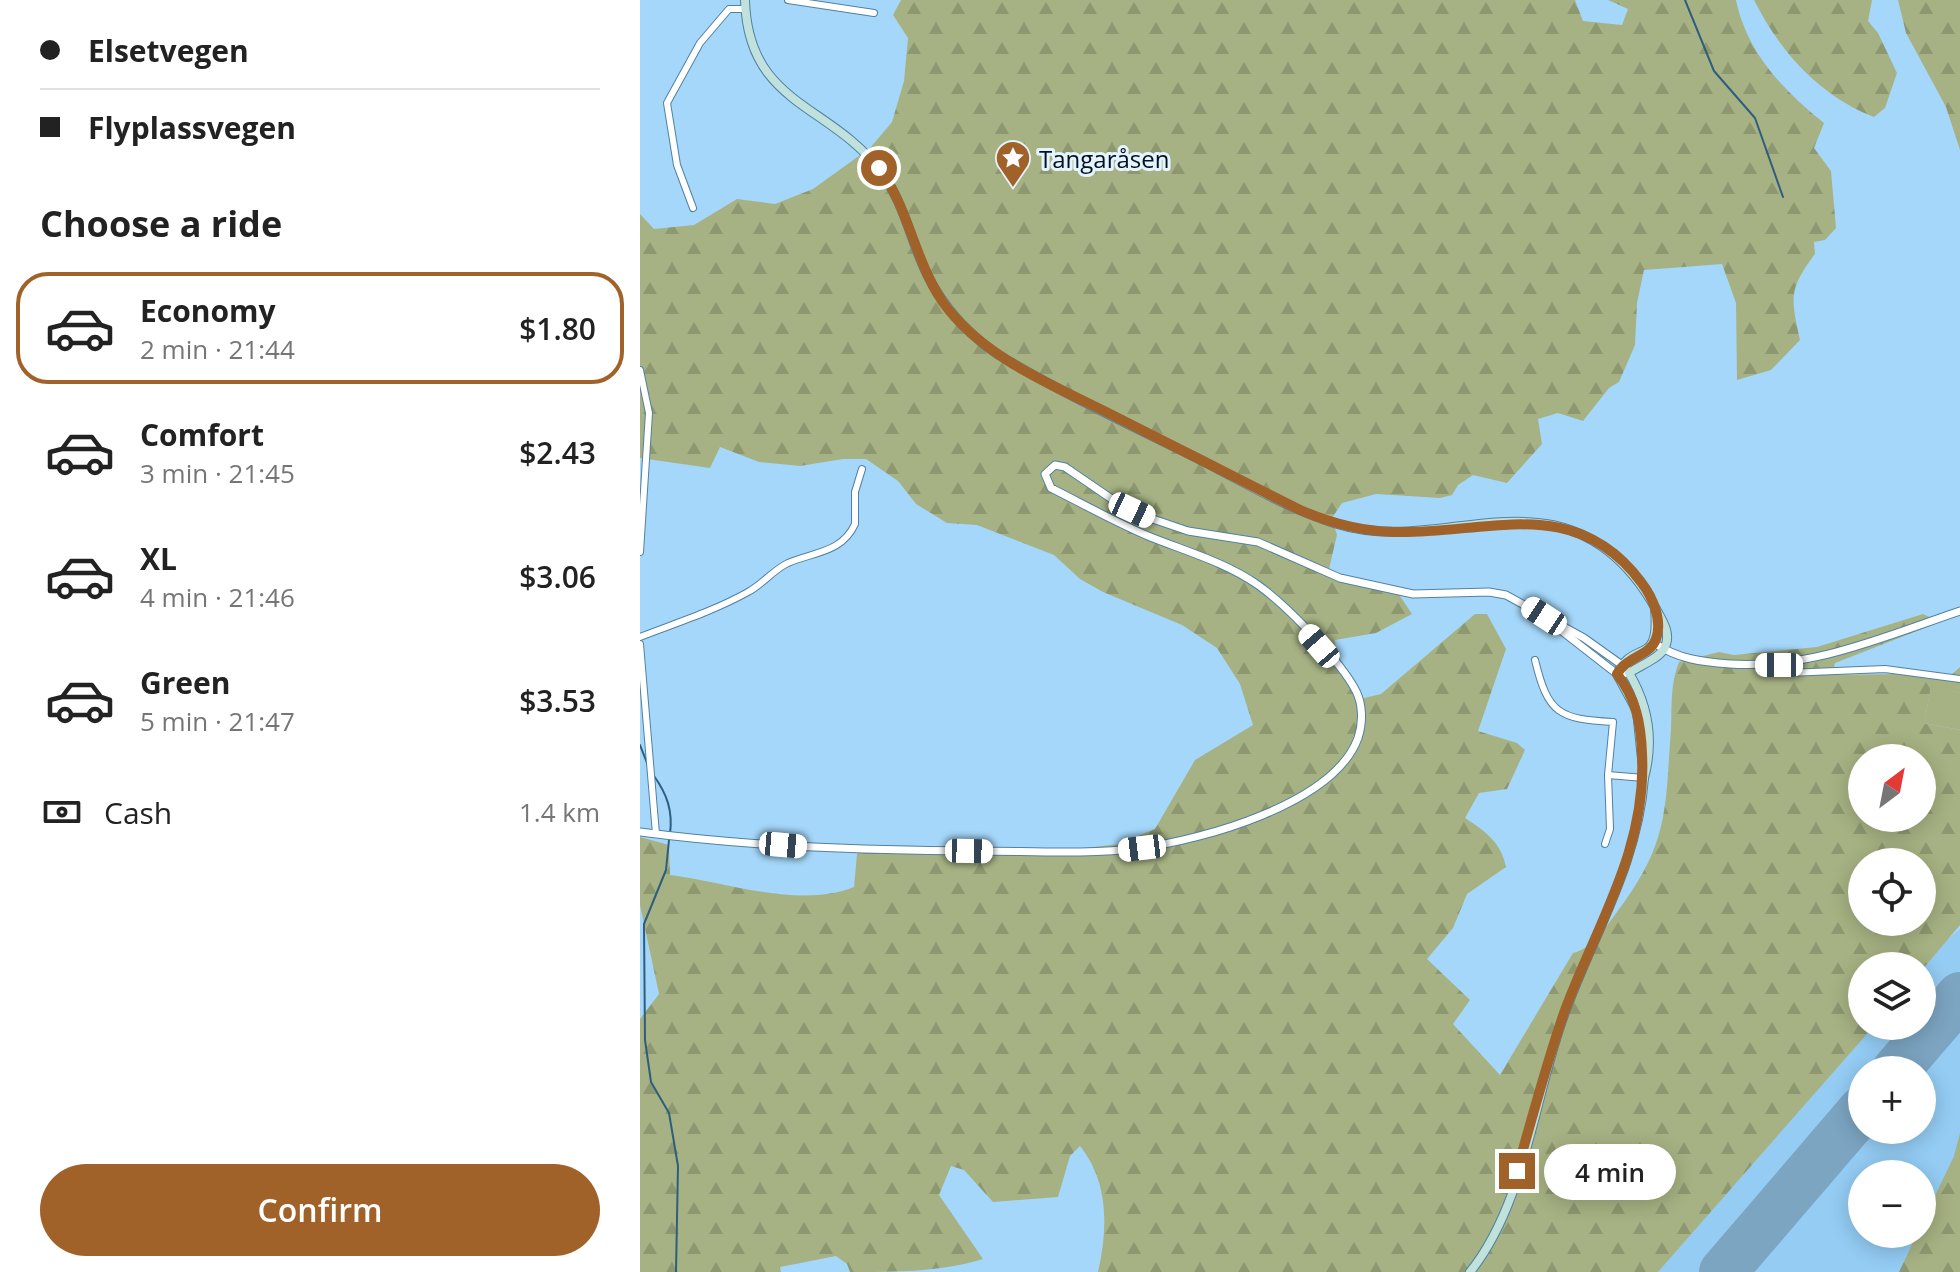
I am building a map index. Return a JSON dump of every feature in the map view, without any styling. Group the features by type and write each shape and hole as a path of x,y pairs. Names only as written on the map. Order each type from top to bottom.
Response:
{"main road":[{"path":"745,4 750,42 766,72 879,168 894,193 926,273 942,302 962,326 997,354 1229,474 1334,523 1392,532 1527,523 1570,530 1601,545 1629,567 1643,583 1666,632 1664,650 1629,673 1647,718 1649,752 1627,866 1564,1014 1504,1215 1487,1249 1470,1272"},
{"path":"1644,778 1637,711 1617,674 1622,664 1654,643 1658,632 1655,608"}],"street":[{"path":"788,0 874,13"},
{"path":"693,208 677,165 667,103 700,43 716,21 729,9 745,4"},
{"path":"640,370 649,413 640,552"},
{"path":"640,832 811,847 1123,850 1191,839 1233,826 1290,800 1331,774 1344,761 1358,737 1362,714 1359,698 1344,673 1297,620 1276,598 1247,577 1147,535 1051,488 1045,474 1055,465 1065,467 1132,510 1177,528 1258,542 1316,570 1363,584 1430,595 1499,593 1544,616 1622,664 1629,673"},
{"path":"640,637 731,601 758,586 787,563 837,545 855,524 855,492 862,469"},
{"path":"1654,643 1689,660 1779,665 1839,653 1960,611"},
{"path":"1544,616 1617,674 1629,673"},
{"path":"640,644 656,834"},
{"path":"1535,660 1546,696 1558,712 1572,720 1613,722 1608,775 1610,829 1605,844"},
{"path":"1779,665 1787,673 1885,669 1960,679"},
{"path":"1608,775 1644,778"}],"shaded area":[{"path":"1960,929 1960,1205 1926,1272 1658,1272 1862,1040 1936,1040 1936,952"}],"green space":[{"path":"901,0 1575,0 1583,21 1622,25 1628,9 1608,0 1736,0 1741,19 1758,54 1781,84 1824,123 1814,148 1831,171 1836,228 1825,240 1814,242 1815,254 1800,277 1794,295 1800,340 1771,370 1737,380 1736,303 1722,264 1644,270 1637,303 1635,345 1619,382 1609,388 1583,421 1558,413 1538,419 1542,444 1507,483 1473,475 1458,485 1452,495 1440,498 1376,494 1342,503 1332,518 1337,535 1329,569 1346,580 1398,593 1412,614 1376,633 1335,640 1337,663 1360,699 1381,694 1475,614 1487,614 1506,649 1478,731 1517,743 1525,750 1507,789 1479,793 1465,818 1492,838 1506,867 1467,894 1453,928 1427,959 1470,1000 1453,1024 1500,1075 1573,953 1587,947 1603,931 1647,866 1665,805 1673,687 1679,662 1719,652 1734,655 1817,647 1923,614 1940,622 1835,663 1832,675 1899,674 1939,679 1948,678 1960,667 1960,693 1931,688 1924,723 1960,730 1960,925 1936,953 1848,952 1848,1040 1862,1040 1658,1272 1098,1272 1104,1206 1090,1160 1080,1146 1070,1156 1058,1197 993,1202 964,1170 951,1166 939,1195 983,1259 951,1267 901,1271 850,1272 847,1264 836,1256 780,1267 781,1272 640,1272 640,1019 659,994 640,905 640,837 669,845 670,875 786,895 832,893 854,887 857,854 869,845 1077,849 1119,844 1155,829 1195,760 1253,725 1240,684 1217,648 1182,625 1080,579 1054,555 977,525 947,523 916,504 898,481 866,459 843,459 800,466 759,462 720,447 710,468 640,458 640,214 654,229 694,225 737,199 775,204 813,189 870,148 892,122 904,81 908,38 893,15"},
{"path":"1754,0 1872,0 1868,21 1878,33 1897,73 1885,108 1874,117 1854,108 1819,84 1789,54"},
{"path":"1898,0 1960,0 1960,150 1946,107 1906,33"},
{"path":"1931,687 1960,693 1960,730 1924,723"},
{"path":"1960,1133 1960,1272 1899,1272 1910,1248 1936,1248 1936,1194 1954,1156"}],"waterway":[{"path":"1685,0 1714,71 1755,118 1783,197"},
{"path":"640,745 649,768"},
{"path":"654,776 668,803 670,834"},
{"path":"669,840 666,870 644,924 645,1040 651,1082 669,1113 678,1166 676,1272"}],"runway":[{"path":"1908,1056 1960,996"},
{"path":"1723,1272 1848,1126"}],"place":[{"name":"Tangaråsen","path":"1013,189"}],"route":[{"path":"879,168 904,214 926,273 942,302 962,326 987,347 1042,380 1300,510 1334,523 1392,532 1432,532 1517,523 1560,527 1591,539 1610,551 1643,583 1655,608 1657,638 1649,649 1622,664 1617,674 1633,700 1641,729 1644,788 1638,822 1619,887 1564,1014 1517,1171"}]}
